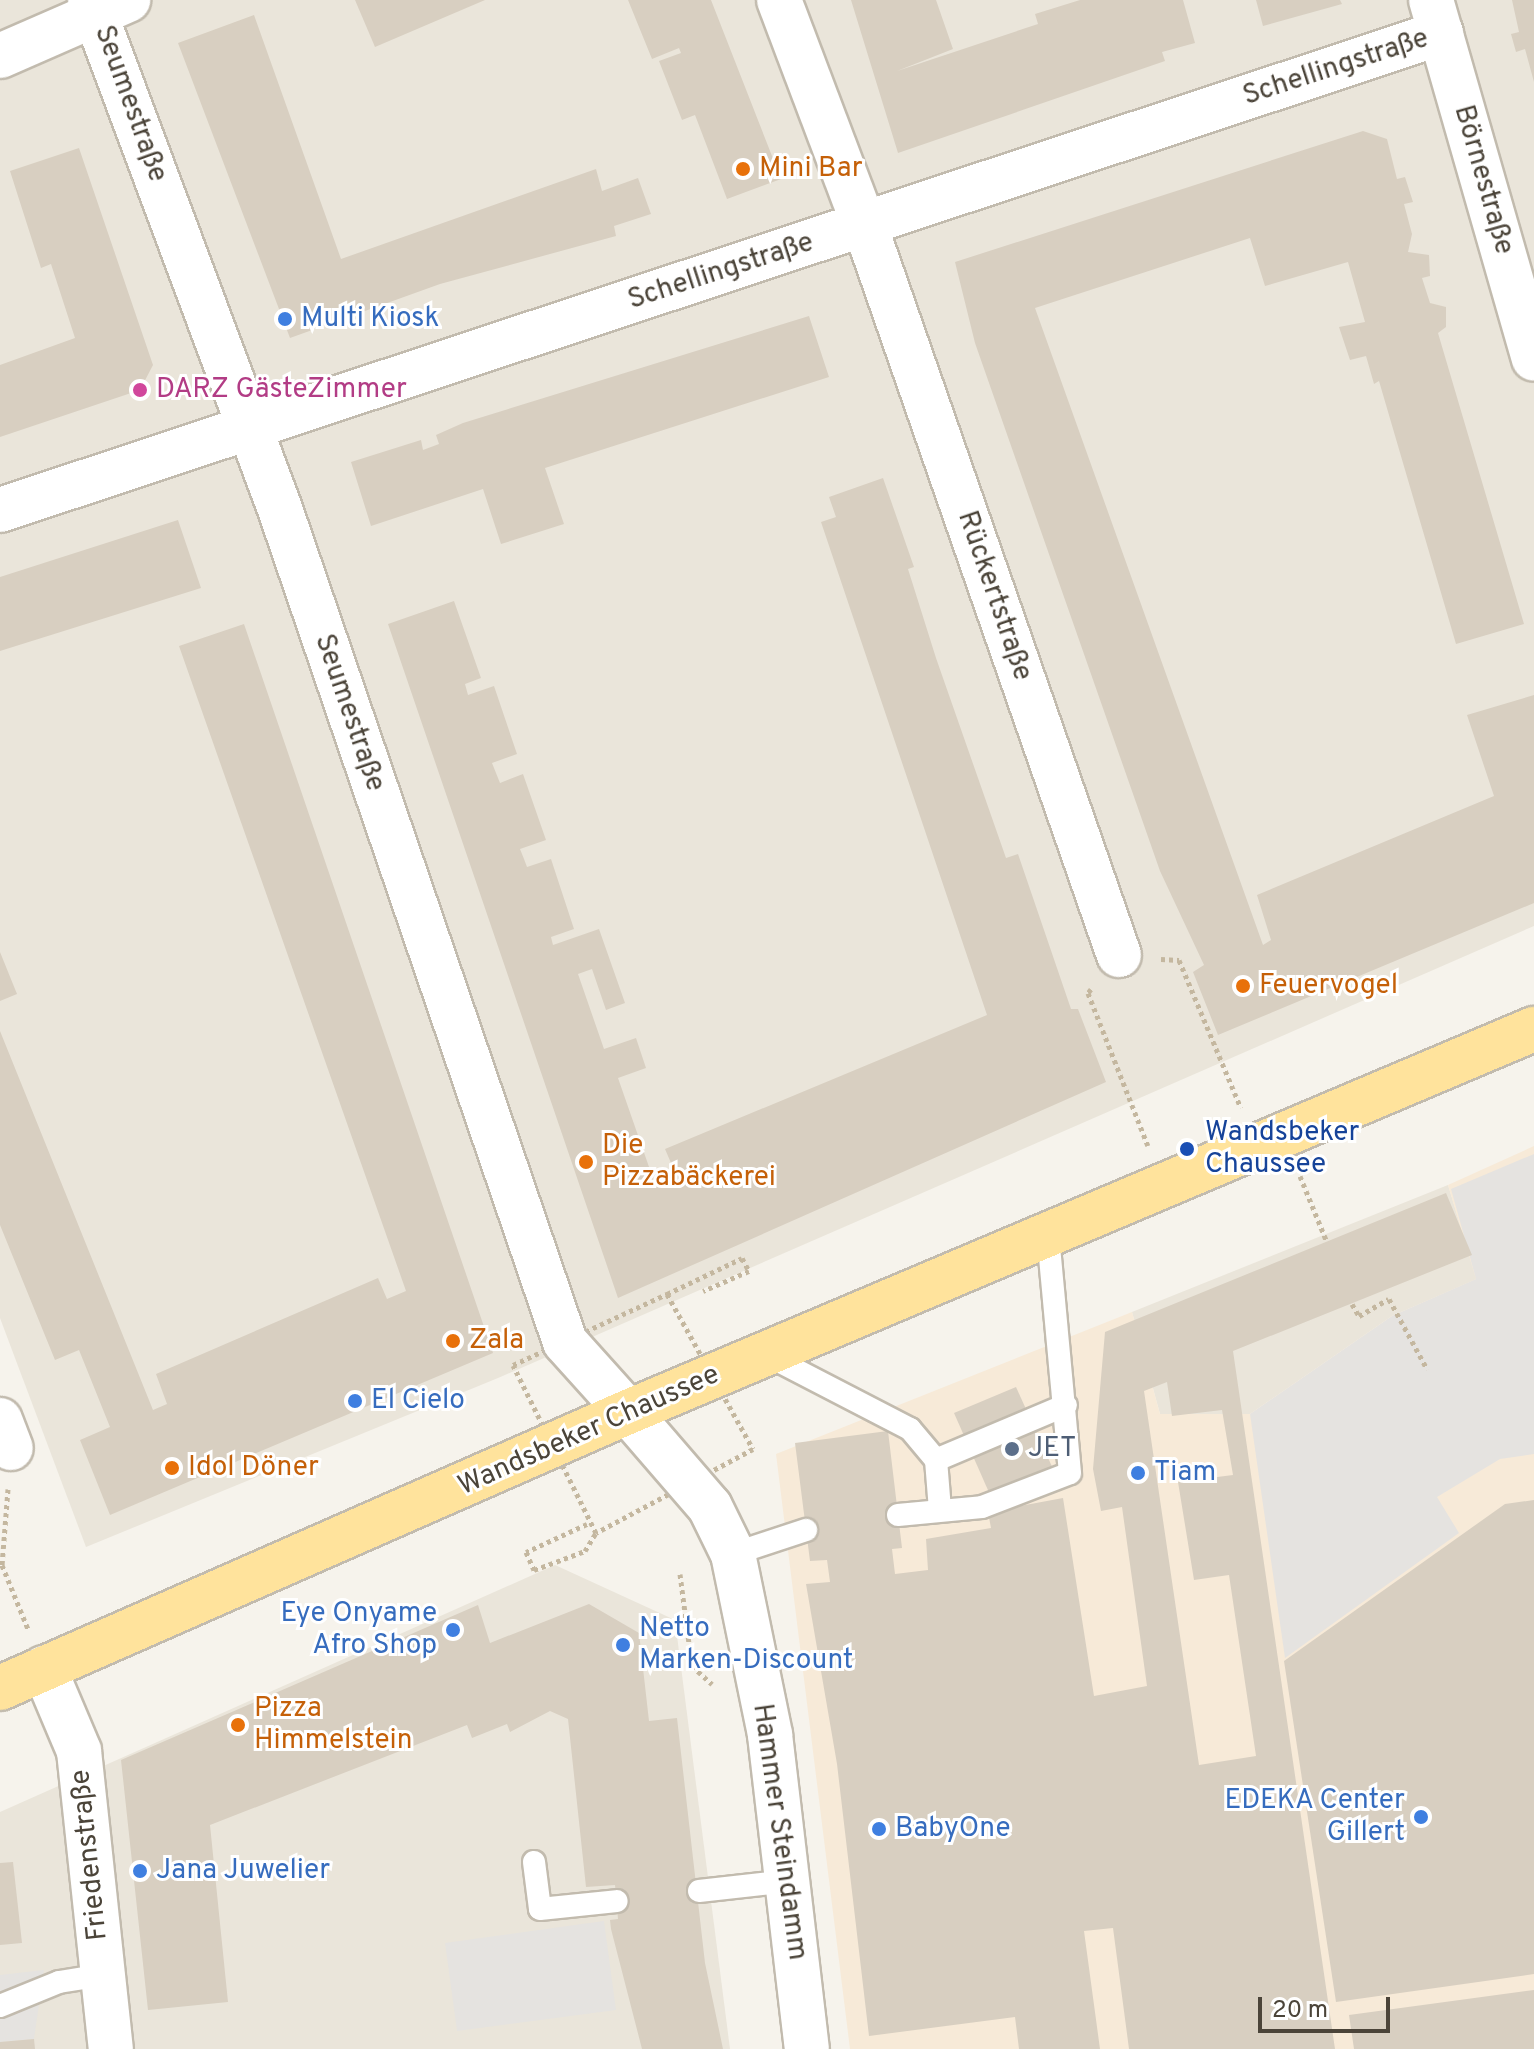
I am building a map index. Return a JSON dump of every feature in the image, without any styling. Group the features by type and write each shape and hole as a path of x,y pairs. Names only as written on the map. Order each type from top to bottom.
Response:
{"main road":[{"name":"Wandsbeker Chaussee","path":"0,1688 628,1412 1534,1029"}],"street":[{"name":"Rückertstraße","path":"779,0 864,224 1119,955"},
{"path":"0,56 105,5"},
{"name":"Seumestraße","path":"105,5 565,1342 628,1412"},
{"name":"Schellingstraße","path":"0,510 864,224 1436,16"},
{"name":"Börnestraße","path":"1436,16 1534,359"},
{"name":"Hammer Steindamm","path":"628,1412 710,1507 733,1554 770,1735 807,2049"},
{"name":"Friedenstraße","path":"44,1668 79,1751 111,2049"}],"lane":[{"path":"898,1515 982,1507 1070,1473 1048,1235"},
{"path":"767,1355 910,1429 936,1460 940,1510"},
{"path":"936,1460 1066,1405"},
{"path":"733,1554 806,1530"},
{"path":"534,1862 540,1909 617,1901"},
{"path":"699,1891 788,1881"},
{"path":"0,2006 59,1982 103,1975"}],"path":[{"path":"1164,1184 1088,993 1119,955 1179,960 1270,1140 1327,1242"},
{"path":"609,1321 742,1258 749,1271 703,1291"},
{"path":"667,1294 679,1315"},
{"path":"1352,1304 1359,1316 1389,1299 1427,1369"},
{"path":"522,1383 513,1365 539,1353"},
{"path":"6,1434 2,1565 44,1668"},
{"path":"739,1454 753,1449 749,1441"},
{"path":"585,1509 596,1533"},
{"path":"587,1524 526,1552 534,1570 585,1551 596,1533 628,1514"},
{"path":"680,1574 692,1666"}],"shaded area":[{"path":"0,0 1534,0 1534,926 498,1378 86,1547 0,1318"},
{"path":"1534,1146 1534,2049 850,2049 776,1454 1132,1312 1160,1414 1250,1414 1392,1316 1476,1279 1448,1185"},
{"path":"1534,1154 1534,1454 1500,1459 1437,1497 1459,1533 1285,1658 1250,1414 1392,1316 1476,1279 1451,1189"},
{"path":"1448,1185 1477,1279 1392,1316 1250,1414 1160,1414 1132,1312"},
{"path":"555,1565 675,1620 730,2049 0,2049 0,1812"},
{"path":"604,1921 616,2010 457,2031 445,1943"},
{"path":"44,1970 34,2039 0,2042 0,1975"}],"building":[{"path":"355,0 485,0 375,47"},
{"path":"628,0 711,0 781,179 727,199 695,115 682,120 659,61 681,53 679,48 652,59"},
{"path":"851,0 936,0 953,49 897,71 1038,24 1035,14 1080,0 1183,0 1195,43 1162,52 1165,61 898,153"},
{"path":"1256,0 1340,0 1342,4 1263,26"},
{"path":"1512,0 1534,0 1534,82 1525,49 1516,52 1511,34 1519,32"},
{"path":"254,15 341,259 596,169 602,191 638,178 651,214 614,226 616,236 440,284 290,338 178,43"},
{"path":"1363,131 1387,139 1397,179 1405,177 1413,202 1404,204 1412,234 1408,252 1429,255 1430,276 1422,278 1430,303 1446,307 1446,327 1438,333 1524,624 1456,644 1379,381 1374,384 1366,356 1350,360 1339,327 1365,322 1348,262 1265,286 1250,238 1035,308 1263,945 1271,940 1257,895 1494,796 1467,715 1534,695 1534,903 1218,1035 1193,972 1204,965 1160,871 975,343 955,262"},
{"path":"79,148 153,365 140,390 0,437 0,365 75,338 51,264 41,268 10,171"},
{"path":"809,316 829,377 545,468 564,524 501,544 483,489 371,526 351,462 421,440 423,450 439,444 436,435 463,423"},
{"path":"883,478 914,567 908,569 936,658 1006,858 1018,854 1071,1009 1078,1009 1106,1082 618,1298 388,624 454,601 481,678 465,684 468,695 494,686 517,754 492,763 500,783 523,774 546,840 520,849 527,867 551,859 574,929 551,937 553,945 599,929 625,1003 606,1010 592,969 578,974 604,1049 636,1038 646,1068 618,1078 656,1187 677,1177 665,1149 987,1015 821,522 836,517 829,497"},
{"path":"178,520 201,588 0,651 0,577"},
{"path":"244,624 493,1353 110,1515 80,1440 110,1427 79,1350 55,1360 0,1225 0,1031 153,1410 167,1404 156,1374 378,1278 387,1299 406,1291 179,646"},
{"path":"0,952 17,994 0,1001"},
{"path":"1446,1193 1472,1255 1233,1351 1335,2049 1129,2049 1113,1928 1084,1931 1100,2049 1019,2049 1015,2017 869,2036 837,1764 806,1584 830,1582 827,1560 810,1561 795,1443 888,1431 902,1548 892,1549 895,1574 928,1570 926,1539 991,1528 988,1512 1063,1498 1094,1696 1147,1686 1122,1507 1101,1511 1093,1469 1105,1332","holes":["1167,1382 1172,1416 1222,1410 1233,1475 1178,1482 1194,1580 1229,1575 1256,1756 1199,1765 1144,1391"]},
{"path":"1016,1387 1054,1471 991,1497 954,1413"},
{"name":"EDEKA Center Gillert","path":"1534,1500 1534,1974 1336,2002 1284,1661 1505,1504"},
{"path":"589,1604 639,1633 649,1721 677,1718 705,1963 723,2049 642,2049 611,1929 610,1920 618,1919 615,1885 586,1887 568,1719 550,1711 510,1732 507,1724 472,1738 467,1725 210,1825 228,2002 148,2010 121,1760 478,1605 490,1643"},
{"path":"13,1862 22,1943 0,1945 0,1863"},
{"path":"1534,1990 1534,2049 1354,2049 1349,2015"},
{"path":"34,2039 35,2049 0,2049 0,2042"}],"place":[{"name":"Mini Bar","path":"743,169"},
{"name":"Multi Kiosk","path":"285,319"},
{"name":"DARZ GästeZimmer","path":"140,390"},
{"name":"Feuervogel","path":"1243,986"},
{"name":"Wandsbeker Chaussee","path":"1187,1149"},
{"name":"Die Pizzabäckerei","path":"586,1162"},
{"name":"Zala","path":"453,1341"},
{"name":"El Cielo","path":"355,1401"},
{"name":"JET","path":"1012,1449"},
{"name":"Idol Döner","path":"172,1468"},
{"name":"Tiam","path":"1138,1473"},
{"name":"Eye Onyame Afro Shop","path":"453,1630"},
{"name":"Netto Marken-Discount","path":"623,1645"},
{"name":"Pizza Himmelstein","path":"238,1725"},
{"name":"EDEKA Center Gillert","path":"1421,1817"},
{"name":"BabyOne","path":"879,1829"},
{"name":"Jana Juwelier","path":"140,1871"}]}
